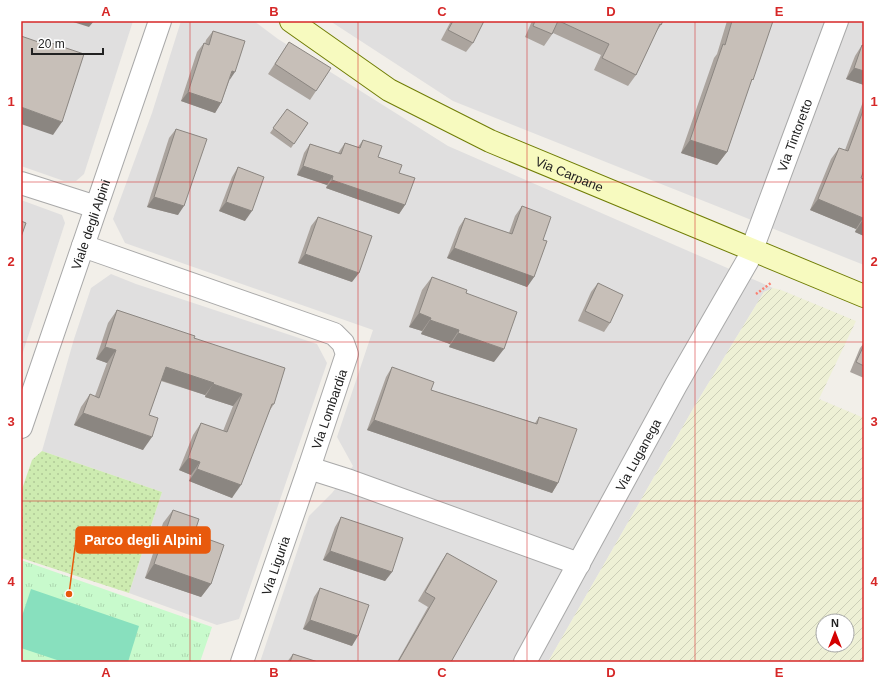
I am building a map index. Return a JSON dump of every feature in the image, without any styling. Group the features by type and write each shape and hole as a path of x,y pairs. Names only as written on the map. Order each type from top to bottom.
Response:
{"street":[{"name":"Viale degli Alpini","path":"21,427 160,21"},
{"name":"Via Carpane","path":"291,21 388,90 490,141 864,296"},
{"name":"Via Tintoretto","path":"753,249 837,21"},
{"path":"21,183 96,208"},
{"name":"Via Lombardia","path":"82,246 334,334 343,343 347,354 309,468"},
{"name":"Via Luganega","path":"525,662 676,385 753,249"},
{"path":"309,468 350,481 579,564"},
{"name":"Via Liguria","path":"242,662 309,468"}],"path":[{"path":"755,295 772,283"}],"shaded area":[{"path":"21,21 133,21 84,174 76,181 64,181 21,166"},
{"path":"181,21 254,21 278,39 448,146 773,288 764,292 697,402 548,662 260,662 309,516 332,493 353,466 337,437 373,330 125,243 113,219 152,113"},
{"path":"330,21 864,21 864,265 453,101"},
{"path":"21,200 62,215 65,223 21,358"},
{"path":"111,274 136,284 317,344 327,363 239,619 217,625 129,593 162,492 42,451 74,339 91,288"}],"green space":[{"path":"773,288 781,290 856,321 819,399 864,418 864,662 548,662 697,402 764,292"},
{"path":"42,451 162,492 129,593 21,558 21,492 32,460"},
{"path":"21,560 212,627 200,662 21,662"},
{"path":"31,589 139,626 128,662 63,662 21,648 21,619"}],"building":[{"path":"453,21 484,21 473,43 448,30"},
{"path":"535,21 558,21 552,34 533,26"},
{"path":"559,21 663,21 661,25 660,24 636,75 602,58 609,44"},
{"path":"732,21 773,21 727,152 690,140 723,44 725,45"},
{"path":"213,31 245,41 235,72 232,71 221,103 188,92 204,43 209,45"},
{"path":"21,36 47,45 48,42 84,54 62,122 21,107"},
{"path":"289,42 331,68 316,91 275,64"},
{"path":"862,45 864,46 864,71 854,68"},
{"path":"864,108 864,170 861,178 864,179 864,222 862,221 863,218 818,199 839,148 848,151"},
{"path":"287,109 308,123 294,144 273,128"},
{"path":"176,129 207,139 184,206 154,197"},
{"path":"363,140 382,146 378,157 402,165 399,173 415,178 405,205 332,180 333,176 303,166 310,144 341,154 345,143 360,148"},
{"path":"238,167 264,177 252,211 226,202"},
{"path":"522,206 551,217 543,240 547,241 534,277 454,248 465,218 512,234"},
{"path":"318,217 372,236 359,273 305,254"},
{"path":"21,221 26,223 21,237"},
{"path":"432,277 467,290 466,293 517,312 504,349 458,333 459,330 430,320 431,318 419,313"},
{"path":"598,283 623,295 610,323 585,311"},
{"path":"117,310 195,336 194,338 285,368 274,404 272,404 241,485 197,469 200,462 188,458 201,423 227,432 242,394 166,367 149,415 158,418 152,437 83,413 90,394 99,398 116,350 105,347"},
{"path":"864,345 864,366 856,362"},
{"path":"392,367 434,382 431,390 537,424 539,417 577,429 558,483 374,420"},
{"path":"173,510 199,519 194,534 224,545 211,584 154,564"},
{"path":"341,517 403,538 392,572 330,551"},
{"path":"447,553 497,581 451,662 398,662 435,598 425,592"},
{"path":"320,588 369,605 358,636 310,620"},
{"path":"293,654 318,662 290,662"}],"place":[{"name":"Parco degli Alpini","path":"69,594"}]}
